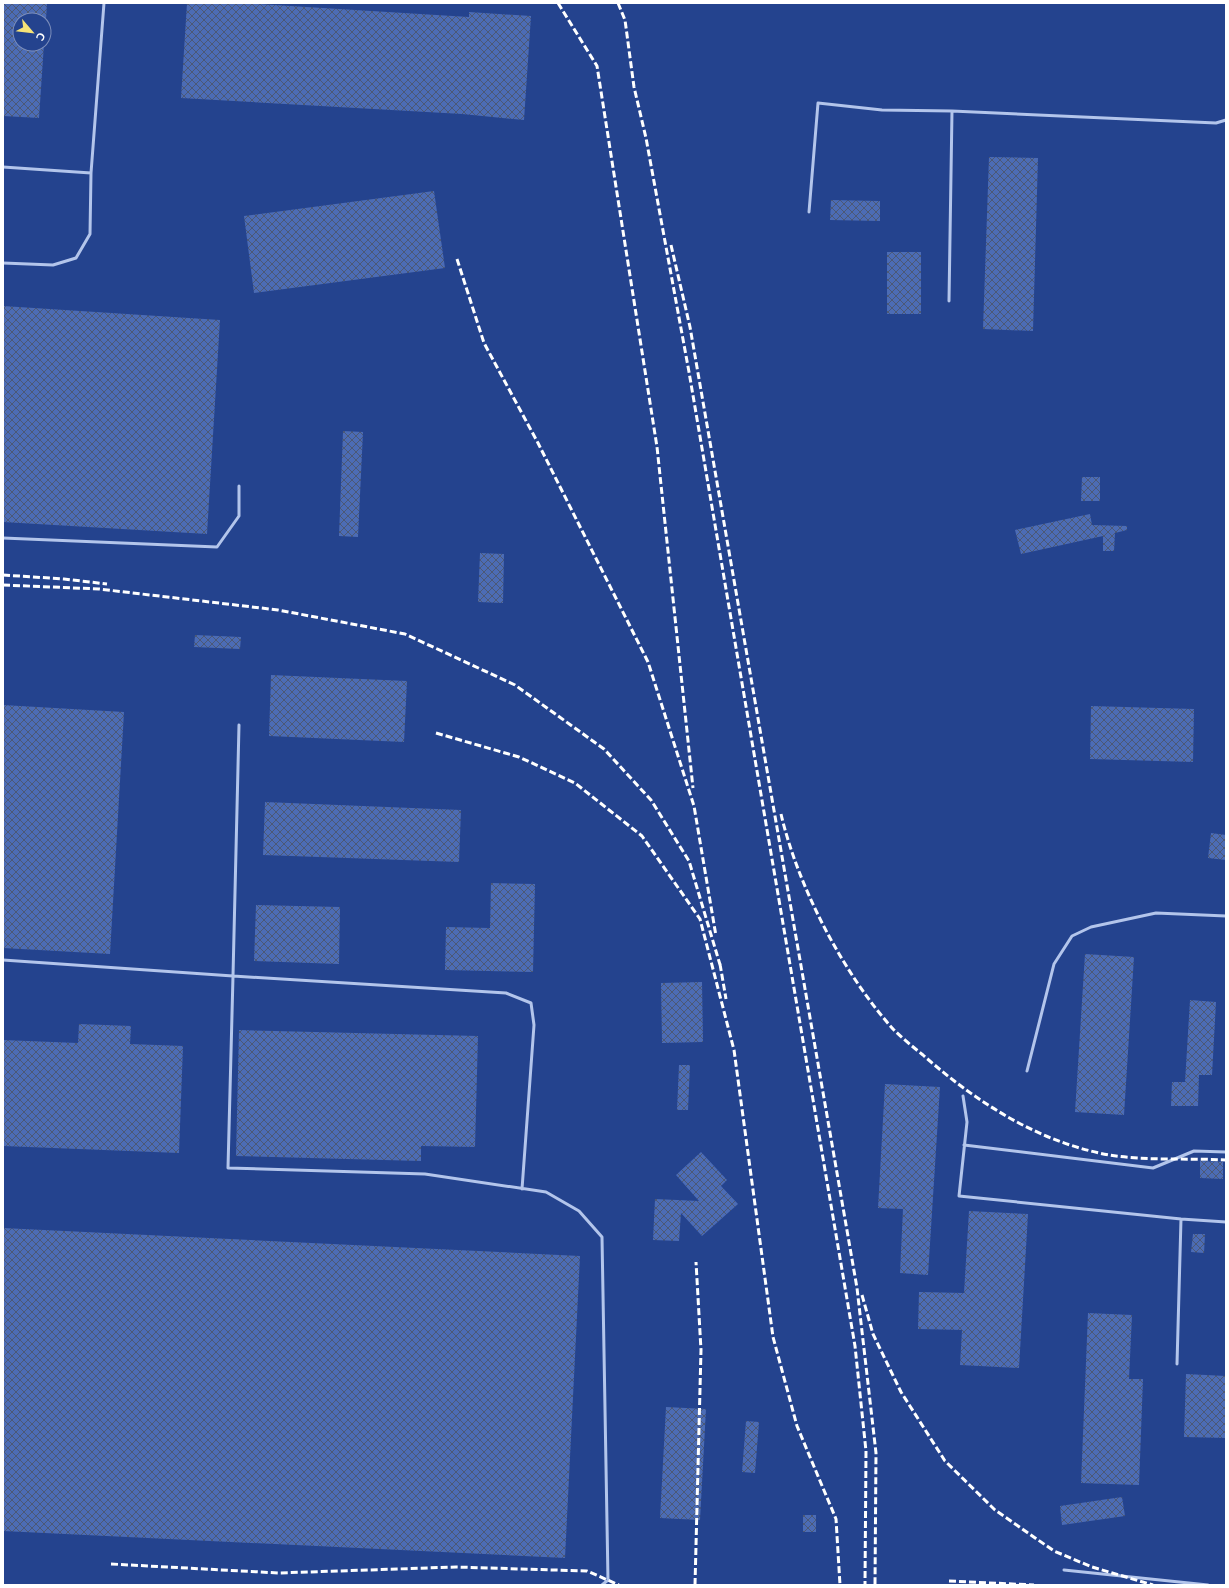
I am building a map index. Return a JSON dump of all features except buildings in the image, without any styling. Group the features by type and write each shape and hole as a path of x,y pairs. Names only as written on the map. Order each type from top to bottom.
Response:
{"lane":[{"path":"3,264 53,265 76,258 90,234 91,173 104,3"},
{"path":"809,212 818,103 882,110 952,111 1216,124 1226,120"},
{"path":"949,301 952,111"},
{"path":"3,167 91,173"},
{"path":"3,538 217,547 239,516 239,486"},
{"path":"239,725 228,1168 425,1174 546,1192 579,1211 602,1237 608,1580 602,1585"},
{"path":"1027,1071 1054,964 1072,936 1091,928 1156,913 1226,916"},
{"path":"3,960 506,993 531,1003 534,1024 522,1189"},
{"path":"962,1096 967,1122 959,1196 1181,1219 1226,1222"},
{"path":"964,1145 1153,1168 1194,1151 1226,1152"},
{"path":"1178,1364 1181,1219"},
{"path":"1064,1570 1208,1585"}],"railway":[{"path":"558,3 597,66 657,447 693,788"},
{"path":"618,3 625,20 634,87 646,138 689,372 855,1346 866,1451 865,1585"},
{"path":"671,245 690,327 857,1288 876,1453 875,1585"},
{"path":"457,259 484,343 538,443 648,662 694,806 716,936"},
{"path":"3,575 64,579 107,584"},
{"path":"3,585 99,589 278,610 405,634 515,685 604,749 651,800 689,861 721,968"},
{"path":"436,733 519,757 575,783 642,836 700,919 734,1050 773,1337 797,1426 836,1519 840,1585"},
{"path":"781,814 799,871 811,899 840,956 857,982 893,1029 964,1089 1009,1118 1033,1130 1083,1149 1123,1157 1226,1160"},
{"path":"720,964 726,999"},
{"path":"695,1585 701,1350 696,1262"},
{"path":"862,1295 873,1334 901,1392 945,1461 995,1510 1054,1551 1092,1567 1153,1585"},
{"path":"111,1564 279,1573 456,1567 587,1571 619,1585"},
{"path":"949,1581 1034,1585"}]}
